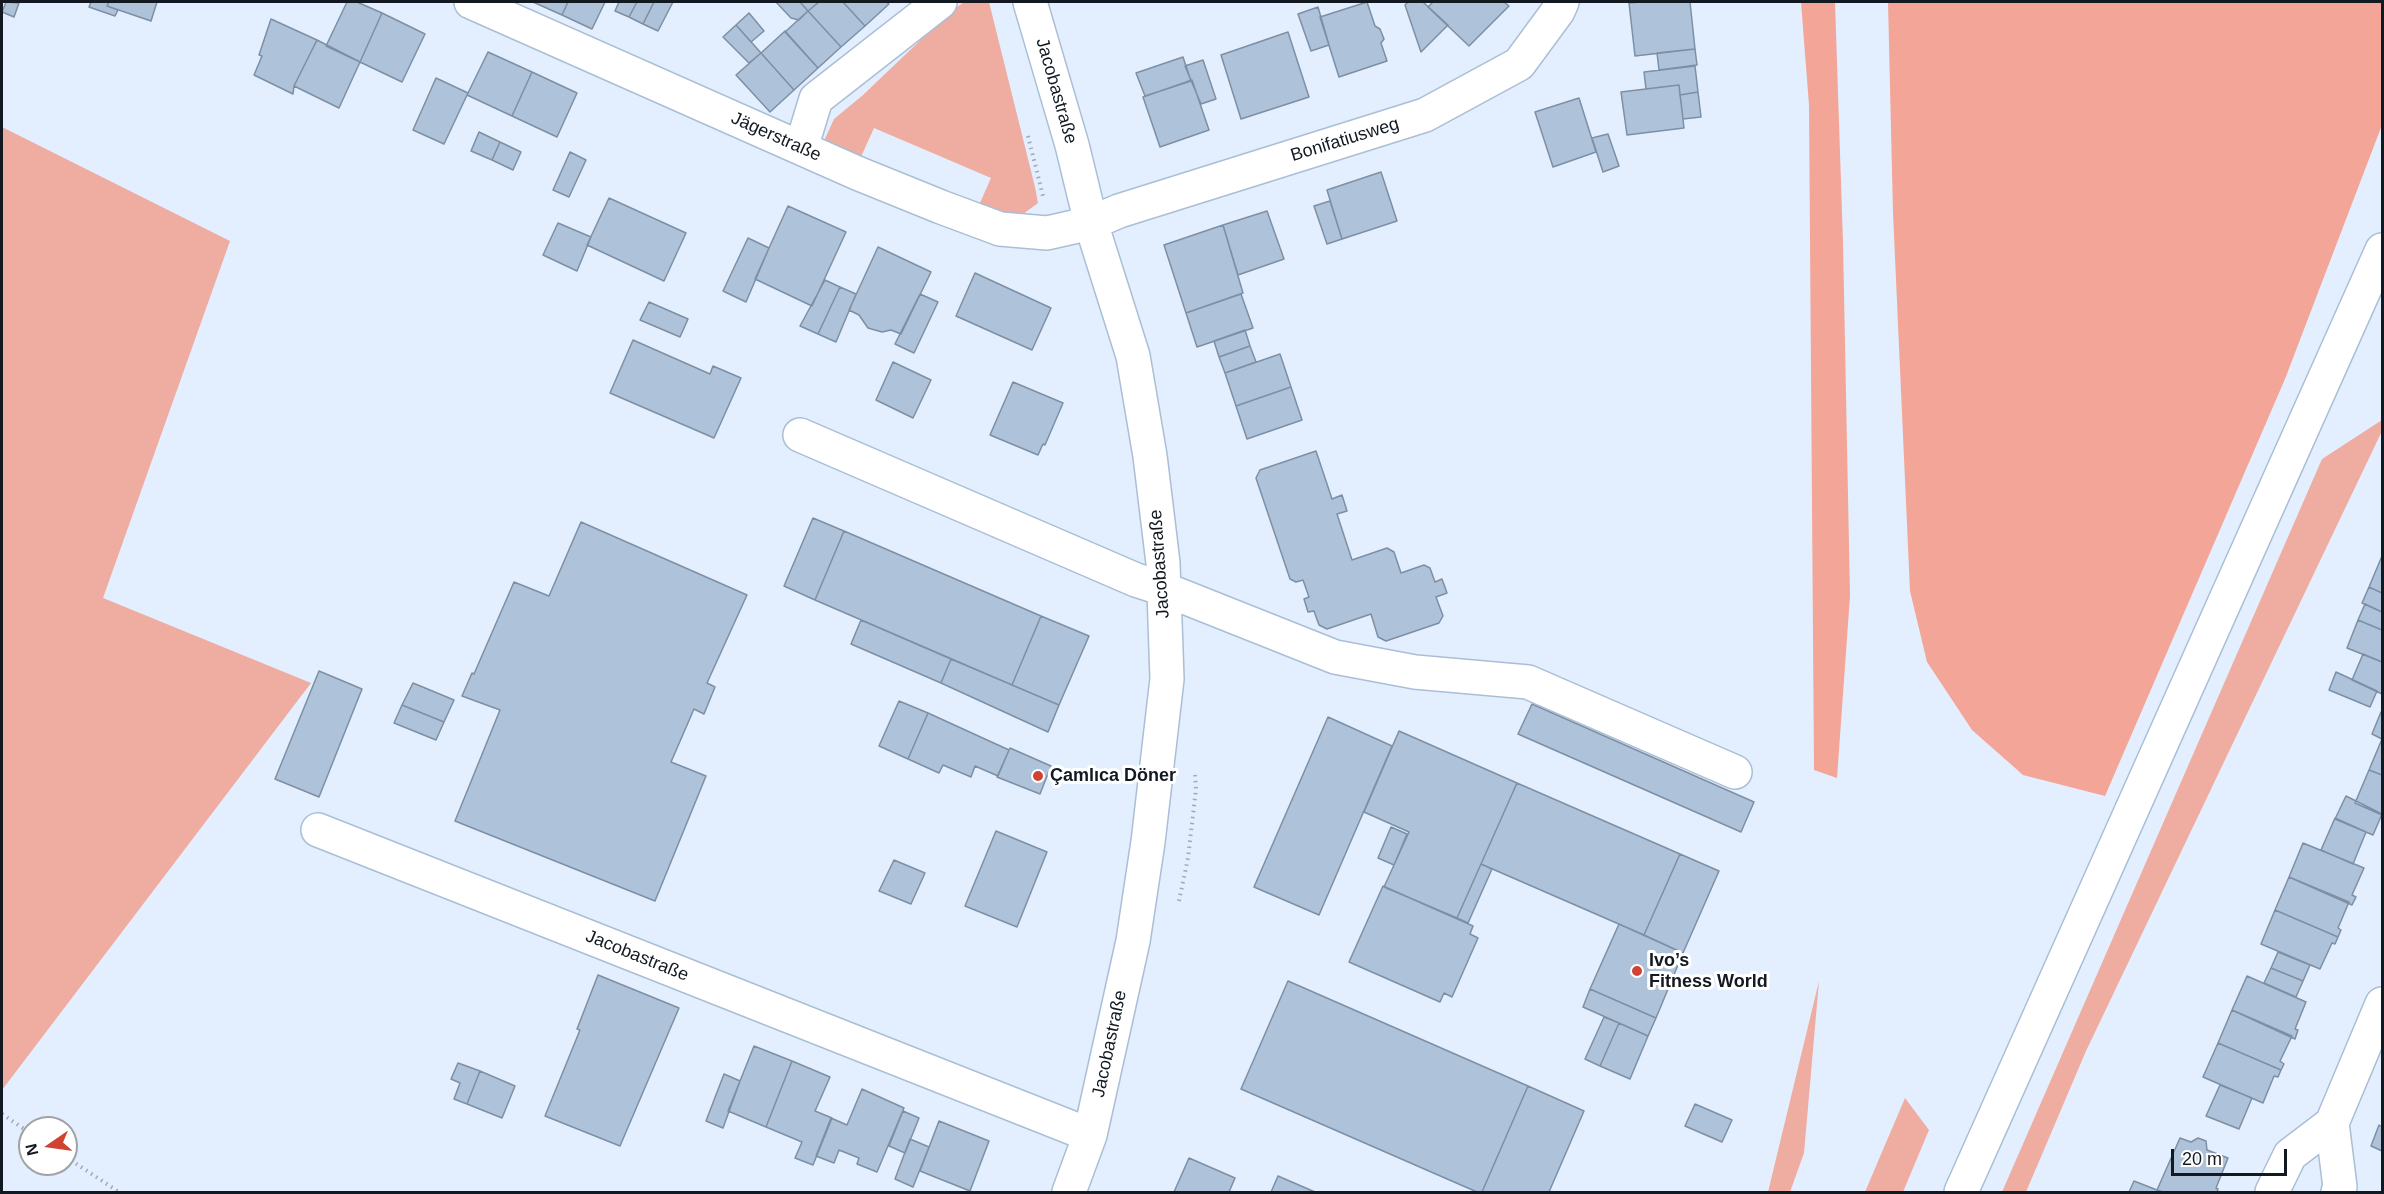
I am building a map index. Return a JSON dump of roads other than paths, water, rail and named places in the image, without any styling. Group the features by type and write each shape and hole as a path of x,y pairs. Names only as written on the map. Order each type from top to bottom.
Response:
{"street":[{"name":"Jägerstraße","path":"471,2 801,148 941,207 1000,229 1047,232 1091,222"},
{"path":"801,148 816,99 940,2"},
{"name":"Jacobastraße","path":"1030,2 1072,145 1091,222 1133,356 1150,456 1163,563 1167,679 1148,842 1133,941 1090,1135 1069,1192"},
{"name":"Bonifatiusweg","path":"1091,222 1119,211 1425,115 1519,64 1558,11 1562,2"},
{"path":"1961,1192 2382,250"},
{"path":"800,435 1136,580 1335,657 1415,672 1528,682 1735,772"},
{"name":"Jacobastraße","path":"318,830 1090,1135"},
{"path":"2272,1192 2290,1155 2332,1123 2382,1004"},
{"path":"2332,1123 2340,1187 2338,1192"}],"place":[{"name":"Çamlıca Döner","path":"1038,776"},
{"name":"Ivo’s Fitness World","path":"1637,971"}]}
